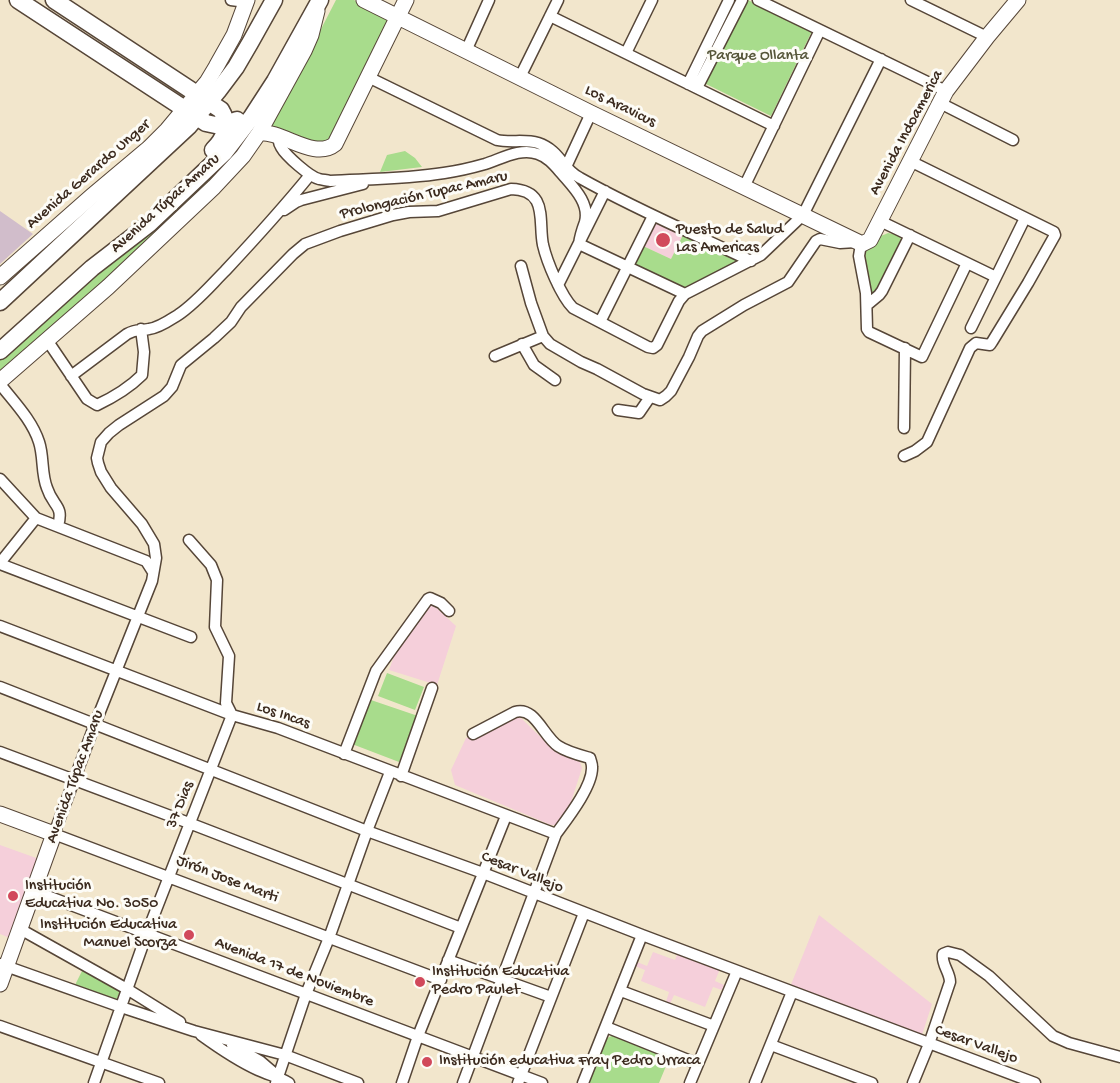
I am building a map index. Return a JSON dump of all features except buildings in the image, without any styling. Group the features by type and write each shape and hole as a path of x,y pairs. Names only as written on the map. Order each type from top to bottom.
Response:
{"main road":[{"path":"18,0 210,125 226,124 244,117 259,106"},
{"path":"54,0 221,110 226,124 225,134 217,146 92,268"},
{"path":"0,302 169,146 191,113 241,59 274,0"},
{"name":"Avenida Túpac Amaru","path":"0,351 92,268 149,224 220,158 276,81 319,2"},
{"path":"81,42 93,40 95,35 93,26"}],"street":[{"name":"Los Aravicus","path":"364,0 859,243"},
{"path":"260,133 267,132 306,146 332,147 406,0"},
{"path":"466,51 489,0"},
{"path":"520,77 558,0"},
{"path":"626,53 652,0"},
{"path":"693,86 729,0"},
{"path":"693,86 742,0"},
{"path":"758,0 881,59 1013,140"},
{"path":"911,0 987,37"},
{"path":"204,98 207,82 230,43 242,1"},
{"path":"58,526 61,515 46,486 39,442 31,425 0,382 108,287 214,187 243,156 260,133 304,51 311,36 319,2"},
{"name":"Avenida Indoamerica","path":"859,243 870,240 943,97 1012,4"},
{"path":"550,16 774,126"},
{"path":"744,187 819,30"},
{"path":"579,244 686,294 761,255 803,215 881,59"},
{"path":"369,77 497,140 528,141 544,146 556,153 566,167 578,177 653,216 751,261"},
{"name":"Avenida Gerardo Unger","path":"0,277 191,113"},
{"path":"566,167 591,113"},
{"path":"281,138 279,143 283,150 310,175 330,181 420,176 456,171 518,153 535,153 551,162 580,198 585,222 580,232 579,244"},
{"path":"904,456 927,442 970,348 976,343 990,345 1054,236 1054,232 910,161"},
{"path":"71,376 133,331 155,327 190,306 310,175"},
{"path":"270,221 298,201 386,177"},
{"name":"Prolongación Tupac Amaru","path":"153,572 156,558 154,544 142,524 111,488 101,472 97,458 102,442 119,425 164,396 172,387 181,365 231,322 241,307 305,244 393,215 438,211 511,189 519,189 532,196 538,203 541,211 543,247 558,285 566,301 573,308 653,348 657,345 679,301 686,294"},
{"path":"558,285 605,191"},
{"path":"600,322 653,216"},
{"path":"971,328 1025,218"},
{"path":"880,221 996,277"},
{"path":"867,305 879,296 910,236"},
{"path":"520,266 543,336 550,344 581,362 660,400 671,391 702,331 788,282 819,239 840,243 859,243 859,255 867,294 867,329 922,357 967,263"},
{"path":"47,340 87,399 97,405 134,384 142,375 144,352 141,329"},
{"path":"495,356 543,336"},
{"path":"522,344 534,365 555,380"},
{"path":"904,348 904,428"},
{"path":"618,410 639,413 650,397"},
{"path":"0,479 36,518 146,561 153,572"},
{"path":"36,518 0,564 191,637"},
{"path":"189,540 211,565 217,580 215,627 229,656 226,703 232,715"},
{"name":"Avenida Túpac Amaru","path":"0,984 3,965 20,928 94,724 152,581 153,572"},
{"path":"344,754 376,671 428,599 439,601 449,611"},
{"name":"Los Incas","path":"0,626 232,715 278,728 556,834"},
{"name":"Cesar Vallejo","path":"0,687 367,831 1035,1083"},
{"path":"401,776 432,688"},
{"path":"463,1083 556,834 578,803 591,775 593,765 590,759 558,746 528,712 521,710 473,734"},
{"name":"37 Dias","path":"94,1083 147,933 232,715"},
{"path":"0,752 461,928"},
{"path":"277,1080 306,994 390,772"},
{"name":"Jirón Jose Marti","path":"0,814 441,980"},
{"path":"402,1083 418,1036 506,816"},
{"name":"Avenida 17 de Noviembre","path":"34,891 473,1057 519,1079 542,1083"},
{"path":"519,1079 584,913"},
{"path":"20,928 127,989 223,1051 277,1080 289,1083"},
{"path":"583,1083 642,935"},
{"path":"913,1083 950,982 942,958 944,953 951,952 960,955 994,980 1058,1039 1120,1057"},
{"path":"448,960 551,997"},
{"path":"3,965 194,1031 285,1055 358,1083"},
{"path":"690,1083 737,971"},
{"path":"621,991 714,1026"},
{"path":"755,1083 792,992"},
{"path":"0,1026 159,1083"},
{"path":"606,1027 698,1064"},
{"path":"771,1045 872,1083"}],"shaded area":[{"path":"0,211 33,234 0,264"},
{"name":"Puesto de Salud Las Americas","path":"658,222 683,235 671,259 643,246 654,224"},
{"path":"430,602 456,626 437,685 389,670 398,645"},
{"path":"514,715 522,719 555,751 580,762 582,768 571,802 558,825 551,825 455,785 451,770 466,738 476,736"},
{"name":"Institución Educativa No. 3050","path":"0,845 39,859 10,938 0,934"},
{"path":"819,915 932,1004 921,1038 790,987"},
{"path":"653,952 675,960 678,952 720,969 715,981 724,985 722,990 713,987 705,1007 674,995 670,1004 666,1002 669,992 641,981 645,970 635,966 637,962 647,966"}],"green space":[{"path":"336,0 354,0 393,19 327,146 275,130 272,124"},
{"name":"Parque Ollanta","path":"744,0 812,31 771,116 704,83"},
{"path":"405,151 422,167 380,172 387,155"},
{"path":"214,175 218,179 0,378 0,354 144,238"},
{"path":"888,233 898,235 902,240 879,291 873,295 865,268 865,249 871,241"},
{"path":"683,235 738,261 682,289 633,267 643,246 671,259"},
{"path":"387,673 424,687 415,710 378,696"},
{"path":"368,699 418,716 399,762 352,744"},
{"path":"83,969 120,991 115,1003 73,989"},
{"path":"616,1034 671,1054 659,1083 589,1083 607,1038"}],"place":[{"name":"Puesto de Salud Las Americas","path":"663,240"},
{"name":"Institución Educativa No. 3050","path":"13,896"},
{"name":"Institución Educativa Manuel Scorza","path":"189,935"},
{"name":"Institución Educativa Pedro Paulet","path":"420,982"},
{"name":"Institución educativa Fray Pedro Urraca","path":"427,1062"}]}
